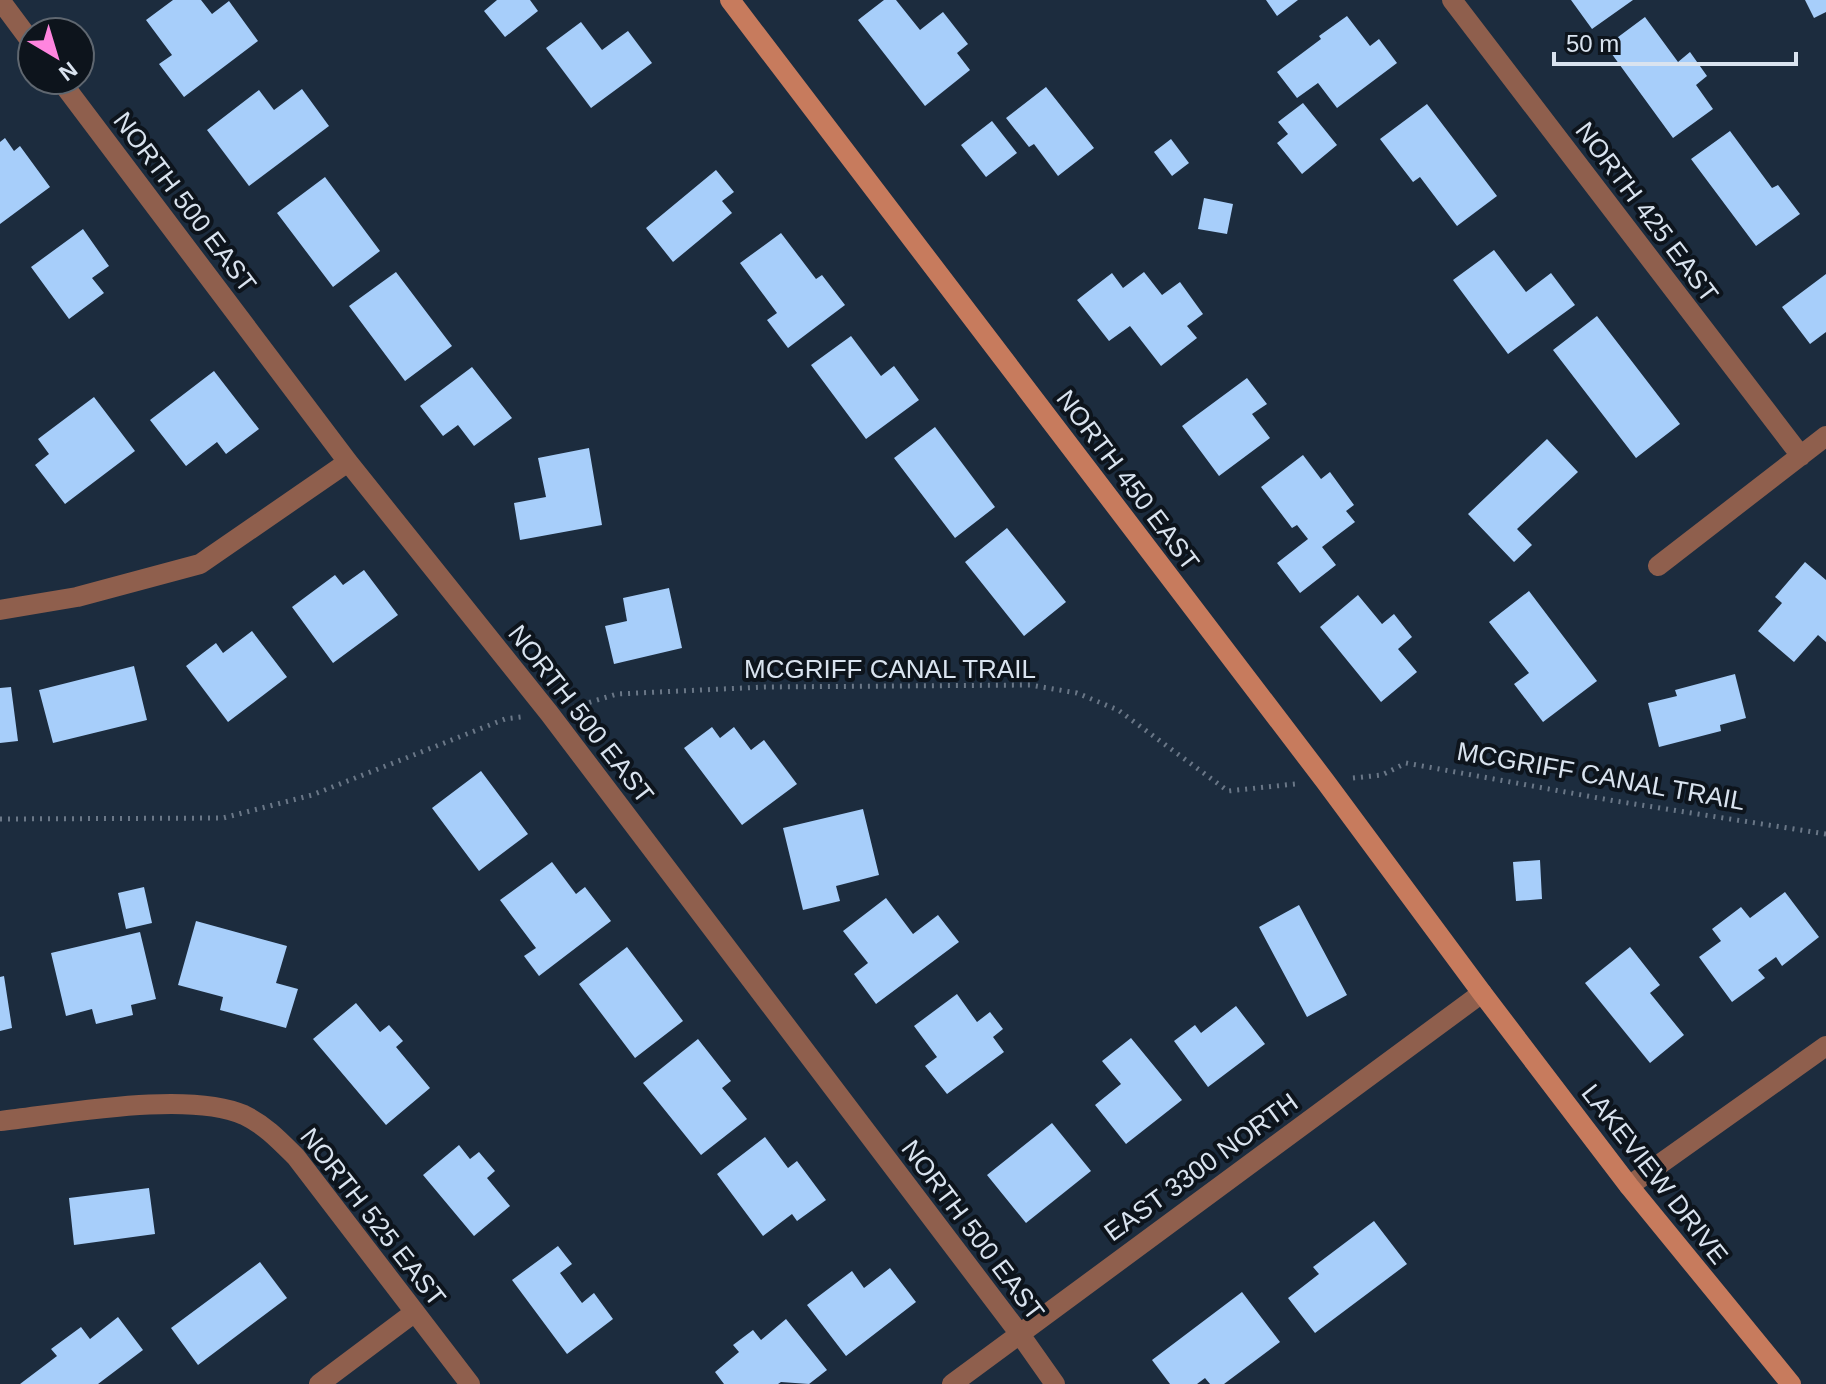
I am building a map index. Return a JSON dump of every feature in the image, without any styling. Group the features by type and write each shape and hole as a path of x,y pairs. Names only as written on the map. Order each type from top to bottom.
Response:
{"street":[{"path":"0,0 16,22"},
{"name":"NORTH 450 EAST","path":"730,0 1325,781 1482,993"},
{"name":"NORTH 425 EAST","path":"1452,0 1801,456"},
{"name":"NORTH 500 EAST","path":"72,96 348,462 558,726 1055,1384"},
{"path":"1658,566 1826,436"},
{"path":"0,610 77,597 200,564 348,462"},
{"name":"LAKEVIEW DRIVE","path":"1482,993 1629,1186 1791,1384"},
{"name":"EAST 3300 NORTH","path":"952,1384 1482,993"},
{"path":"1629,1186 1826,1046"},
{"name":"NORTH 525 EAST","path":"0,1121 163,1104 215,1106 244,1115 272,1132 296,1157 470,1384"},
{"path":"319,1384 415,1312"}],"path":[{"name":"MCGRIFF CANAL TRAIL","path":"572,707 617,694 632,693 764,687 1030,685 1077,693 1118,710 1228,791 1276,785"},
{"path":"0,819 223,818 312,795 505,719 527,717"},
{"name":"MCGRIFF CANAL TRAIL","path":"1372,776 1382,775 1406,763 1615,801 1826,834"}],"building":[{"path":"173,0 201,0 212,14 229,1 258,41 184,97 159,64 172,55 146,20"},
{"path":"497,0 530,0 538,11 505,37 484,11"},
{"path":"884,0 896,0 920,30 943,12 968,44 957,53 970,70 925,106 858,20"},
{"path":"1266,0 1298,0 1277,16"},
{"path":"1571,0 1633,0 1592,29"},
{"path":"1805,0 1826,0 1826,12 1814,18"},
{"path":"1347,16 1370,46 1379,39 1397,63 1337,108 1318,83 1297,98 1277,72"},
{"path":"1645,17 1678,62 1690,52 1707,76 1696,85 1713,109 1673,138 1606,46"},
{"path":"581,22 602,50 628,31 652,63 591,108 546,48"},
{"path":"1046,87 1094,148 1058,176 1034,144 1029,147 1006,118"},
{"path":"302,89 329,126 249,186 207,130 259,90 274,110"},
{"path":"1303,103 1337,145 1302,174 1277,143 1288,134 1278,122"},
{"path":"1427,104 1497,196 1457,226 1420,177 1413,182 1380,139"},
{"path":"992,121 1017,153 986,177 961,145"},
{"path":"1730,131 1772,188 1778,185 1800,214 1756,246 1691,159"},
{"path":"5,138 14,151 20,146 50,187 0,224 0,142"},
{"path":"1171,139 1189,163 1172,176 1154,152"},
{"path":"716,170 734,192 722,201 732,213 673,262 646,228"},
{"path":"325,177 380,251 333,287 277,213"},
{"path":"1204,198 1233,204 1227,234 1198,229"},
{"path":"83,229 109,266 92,278 104,293 69,319 31,267"},
{"path":"781,233 816,279 822,275 845,305 788,348 767,320 777,313 740,263"},
{"path":"1494,250 1526,292 1551,273 1575,305 1508,354 1453,280"},
{"path":"396,272 452,346 405,381 349,306"},
{"path":"1144,272 1162,295 1180,282 1203,314 1187,326 1197,338 1161,366 1130,326 1109,341 1077,300 1112,273 1123,288"},
{"path":"1826,274 1826,332 1810,344 1782,307"},
{"path":"1597,316 1680,424 1636,458 1553,350"},
{"path":"851,336 881,376 894,366 919,400 866,439 811,365"},
{"path":"472,367 512,418 474,446 458,425 443,436 420,406"},
{"path":"214,371 259,429 226,454 217,442 186,466 150,420"},
{"path":"1247,378 1267,404 1252,414 1270,438 1219,476 1182,426"},
{"path":"94,397 135,451 65,504 35,465 49,454 38,439"},
{"path":"935,427 995,507 955,538 894,458"},
{"path":"1547,439 1578,472 1517,529 1532,545 1514,562 1468,514"},
{"path":"589,448 602,525 520,540 514,503 546,497 538,458"},
{"path":"1303,455 1321,479 1330,472 1354,505 1346,511 1355,522 1322,547 1336,565 1300,593 1277,563 1308,539 1297,525 1292,528 1261,487"},
{"path":"1007,528 1066,602 1024,636 965,562"},
{"path":"1805,562 1826,580 1826,642 1818,635 1794,662 1758,631 1782,603 1775,597"},
{"path":"364,570 398,615 333,663 292,607 335,575 343,585"},
{"path":"669,588 682,648 614,664 605,626 627,621 623,598"},
{"path":"1529,591 1597,681 1543,722 1514,684 1529,673 1489,622"},
{"path":"1358,595 1382,624 1394,614 1412,637 1398,649 1417,672 1381,702 1320,627"},
{"path":"252,631 287,677 228,722 186,666 216,643 223,653"},
{"path":"134,666 147,720 53,743 39,690"},
{"path":"1735,674 1746,718 1720,725 1721,731 1659,747 1648,703 1677,696 1675,690"},
{"path":"11,687 18,741 0,743 0,688"},
{"path":"712,727 720,738 734,727 751,750 764,740 797,784 742,825 684,748"},
{"path":"481,771 528,834 479,871 432,808"},
{"path":"863,809 879,875 836,886 840,901 803,910 783,828"},
{"path":"1540,860 1542,899 1516,901 1513,862"},
{"path":"552,862 576,894 585,887 611,921 539,976 524,956 536,948 500,900"},
{"path":"144,887 152,923 126,929 118,893"},
{"path":"1785,892 1819,937 1782,966 1776,957 1758,970 1765,978 1732,1002 1699,957 1721,941 1712,929 1741,907 1750,918"},
{"path":"886,898 913,934 938,915 959,942 876,1004 854,974 868,963 843,931"},
{"path":"1299,905 1347,995 1307,1017 1259,927"},
{"path":"196,921 287,946 276,983 298,989 286,1028 220,1010 223,997 178,985"},
{"path":"140,932 156,999 131,1005 133,1015 96,1024 92,1009 66,1016 51,953"},
{"path":"627,947 683,1021 635,1058 579,984"},
{"path":"1630,947 1660,985 1650,993 1684,1035 1650,1063 1585,983"},
{"path":"4,976 12,1028 0,1031 0,977"},
{"path":"957,994 977,1022 990,1012 1003,1029 993,1037 1004,1052 947,1094 925,1066 937,1057 914,1026"},
{"path":"356,1003 380,1032 389,1025 403,1041 396,1047 430,1088 386,1125 313,1039"},
{"path":"1236,1006 1265,1044 1208,1087 1174,1041 1195,1025 1201,1033"},
{"path":"1131,1038 1182,1100 1126,1144 1095,1105 1121,1084 1102,1061"},
{"path":"698,1039 731,1081 722,1088 747,1119 701,1155 643,1083"},
{"path":"1052,1123 1091,1171 1026,1223 987,1175"},
{"path":"765,1137 788,1168 797,1161 826,1200 797,1221 792,1214 763,1236 717,1174"},
{"path":"459,1145 470,1159 479,1152 495,1171 487,1178 510,1206 474,1236 423,1175"},
{"path":"149,1188 155,1234 74,1245 69,1198"},
{"path":"1374,1221 1407,1264 1315,1333 1288,1298 1319,1274 1313,1267"},
{"path":"558,1246 572,1264 560,1273 582,1303 594,1293 613,1319 567,1354 512,1280"},
{"path":"260,1262 287,1298 198,1365 171,1328"},
{"path":"890,1268 916,1302 846,1356 807,1305 852,1271 864,1288"},
{"path":"1242,1292 1280,1342 1224,1384 1210,1384 1205,1378 1197,1384 1170,1384 1152,1360"},
{"path":"118,1317 143,1350 98,1384 20,1384 57,1356 51,1349 81,1327 90,1339"},
{"path":"786,1319 827,1370 809,1384 724,1384 715,1372 739,1352 733,1345 753,1330 761,1340"}]}
